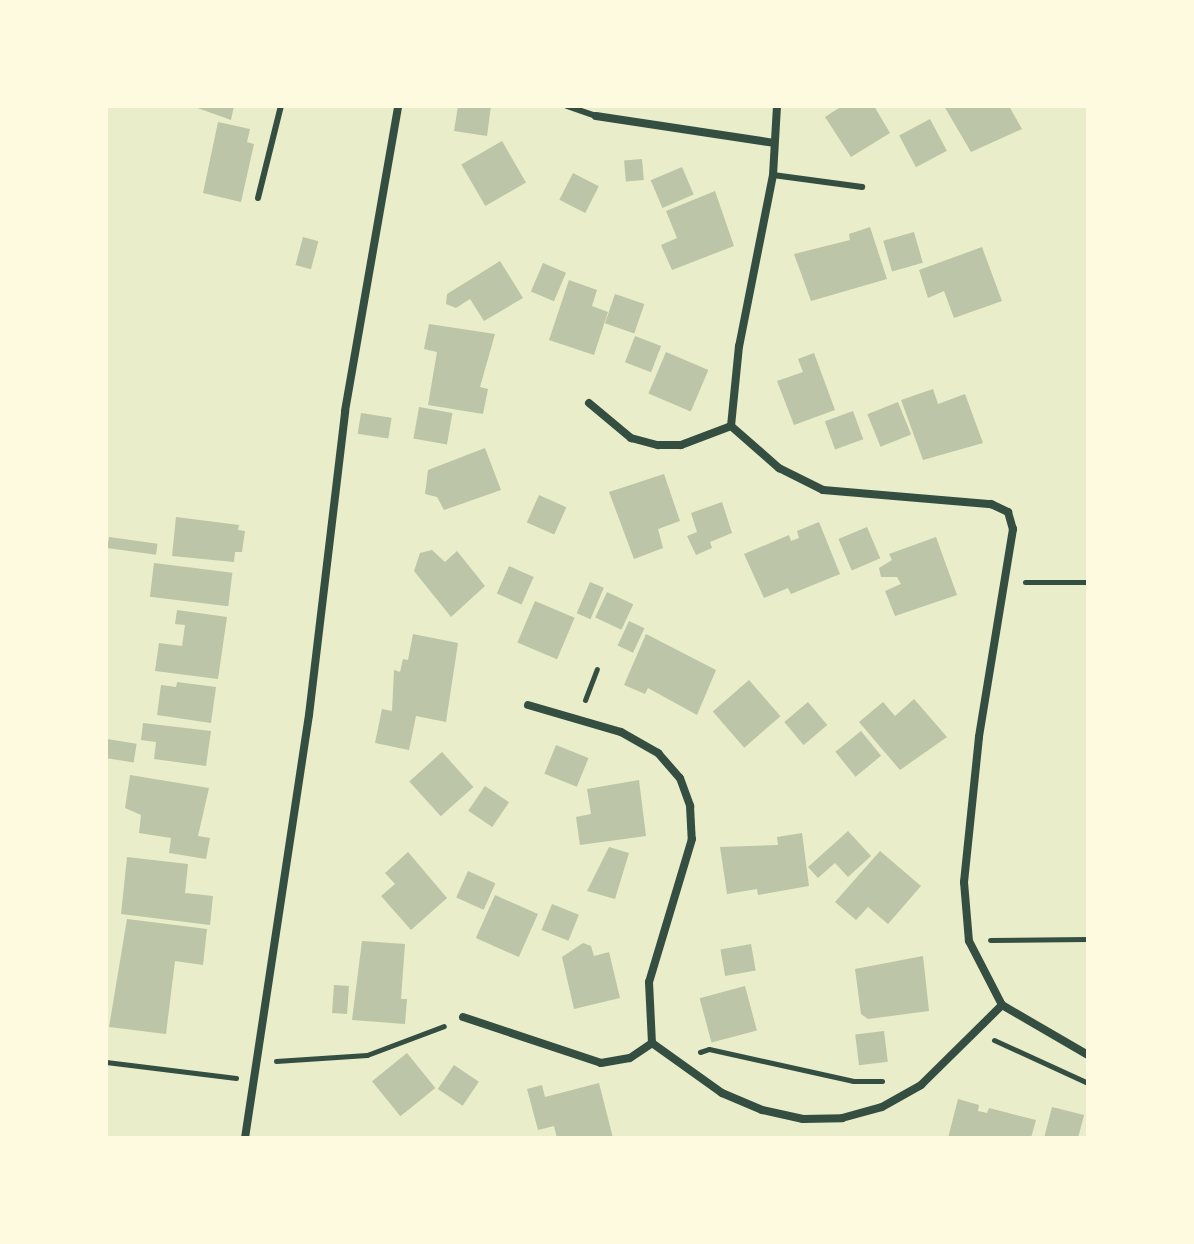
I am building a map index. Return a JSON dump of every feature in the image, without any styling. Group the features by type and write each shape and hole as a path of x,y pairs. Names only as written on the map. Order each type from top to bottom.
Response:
{"street":[{"path":"245,1138 257,1084 309,715 345,411 398,106"},
{"path":"731,426 739,346 773,175 777,106"},
{"path":"596,116 774,143"},
{"path":"589,403 631,438 658,445 681,445 731,426"},
{"path":"731,426 779,468 823,490 999,506 1008,512 1013,529 964,882 969,941 1002,1005 1088,1055"},
{"path":"528,705 621,732 658,753 680,778 690,806 692,839 649,982 652,1043"},
{"path":"652,1043 722,1093 762,1110 803,1119 842,1118 882,1107 921,1085 1002,1005"},
{"path":"463,1017 601,1063 630,1058 652,1043"}],"lane":[{"path":"258,198 281,106"},
{"path":"567,106 596,116"},
{"path":"773,175 862,187"}],"path":[{"path":"1004,582 1088,582"},
{"path":"578,719 597,669"},
{"path":"969,941 1088,939"},
{"path":"260,1062 367,1055 463,1017"},
{"path":"977,1032 1088,1083"},
{"path":"683,1064 709,1049 853,1081 887,1082"},
{"path":"106,1062 257,1084"}],"building":[{"path":"192,106 234,106 231,120"},
{"path":"458,106 491,106 487,136 454,131"},
{"path":"842,106 874,106 890,133 851,157 825,117"},
{"path":"944,106 1009,106 1022,129 971,152"},
{"path":"930,119 947,151 916,167 899,135"},
{"path":"218,122 250,129 247,142 254,144 241,202 203,193"},
{"path":"502,141 526,183 485,206 461,165"},
{"path":"642,159 644,180 626,181 624,161"},
{"path":"682,167 694,195 662,208 651,180"},
{"path":"573,173 599,186 585,213 559,200"},
{"path":"715,191 734,246 672,270 661,245 677,238 666,211"},
{"path":"870,227 887,279 811,301 794,254 850,240 849,234"},
{"path":"914,232 923,263 892,272 883,241"},
{"path":"303,237 318,241 311,269 295,265"},
{"path":"982,247 1002,301 954,318 944,291 928,298 919,270"},
{"path":"500,261 523,298 484,321 470,299 456,308 446,304 447,294"},
{"path":"543,263 566,273 554,301 531,292"},
{"path":"569,280 597,290 592,306 608,312 594,355 549,340"},
{"path":"615,294 644,304 634,333 605,323"},
{"path":"429,324 495,334 480,387 488,389 483,414 428,405 437,352 424,349"},
{"path":"635,336 661,346 651,372 625,362"},
{"path":"666,352 708,370 691,411 648,393"},
{"path":"814,353 835,410 794,425 777,381 803,372 798,359"},
{"path":"933,389 938,404 965,394 983,443 923,460 901,400"},
{"path":"898,402 911,434 881,447 867,414"},
{"path":"419,407 452,413 447,444 413,439"},
{"path":"853,411 863,439 835,449 825,421"},
{"path":"361,413 392,418 388,439 358,434"},
{"path":"485,448 501,490 444,510 437,497 425,494 428,470"},
{"path":"664,474 680,521 658,529 663,548 634,559 609,492"},
{"path":"539,495 566,507 554,535 527,522"},
{"path":"722,502 732,533 710,542 712,548 696,555 687,536 697,532 691,513"},
{"path":"176,517 239,525 238,530 245,531 242,552 235,552 234,562 172,556"},
{"path":"819,522 840,574 791,594 788,588 764,598 744,554 789,535 791,541 799,538 797,531"},
{"path":"867,527 880,558 852,570 838,539"},
{"path":"109,537 158,544 156,555 107,548"},
{"path":"936,537 957,595 895,616 885,591 901,584 897,577 881,577 879,568 892,560 889,554"},
{"path":"432,550 445,562 457,551 485,586 451,617 414,571 420,553"},
{"path":"154,563 232,573 228,606 150,597"},
{"path":"509,566 534,577 521,604 497,593"},
{"path":"590,582 604,588 591,619 577,613"},
{"path":"607,592 633,604 621,630 595,617"},
{"path":"535,601 575,618 557,659 517,642"},
{"path":"177,610 227,617 218,679 155,671 159,643 182,646 185,625 175,624"},
{"path":"629,621 644,628 633,653 618,645"},
{"path":"413,634 458,643 446,722 416,716 409,750 375,743 382,709 392,711 394,670 400,672 403,659 408,660"},
{"path":"646,634 716,670 697,715 648,688 645,694 624,685"},
{"path":"749,680 780,716 744,748 713,711"},
{"path":"177,682 216,687 211,723 157,715 161,685 176,687"},
{"path":"914,699 947,737 900,770 859,722 883,702 895,716"},
{"path":"808,702 827,725 804,745 784,722"},
{"path":"143,723 211,731 206,766 154,759 156,742 141,740"},
{"path":"861,731 881,756 855,777 835,752"},
{"path":"107,739 137,744 134,762 106,758"},
{"path":"556,745 588,758 577,787 544,774"},
{"path":"442,752 473,787 441,816 409,781"},
{"path":"130,775 209,788 198,836 210,838 206,859 169,853 171,838 139,833 141,815 125,808"},
{"path":"639,780 646,836 580,845 576,817 591,814 587,789"},
{"path":"485,786 509,802 492,827 468,811"},
{"path":"848,831 871,856 848,877 835,863 818,878 808,867"},
{"path":"802,833 809,886 758,895 757,889 727,894 720,847 778,845 777,837"},
{"path":"609,847 629,853 615,899 587,891"},
{"path":"880,851 921,886 888,924 868,907 856,920 835,902"},
{"path":"408,852 447,898 411,930 381,896 395,884 385,873"},
{"path":"127,857 188,864 185,893 213,896 210,925 121,914"},
{"path":"468,871 495,883 484,910 456,897"},
{"path":"495,895 538,914 519,957 476,938"},
{"path":"552,904 579,915 568,941 542,930"},
{"path":"127,919 207,929 203,965 175,961 166,1034 109,1027"},
{"path":"362,941 405,944 401,999 407,999 405,1024 352,1020"},
{"path":"583,943 591,946 594,956 609,952 620,998 574,1009 562,957"},
{"path":"751,944 756,971 725,976 720,949"},
{"path":"923,956 929,1011 868,1019 861,1014 855,969"},
{"path":"334,985 349,986 347,1014 332,1013"},
{"path":"745,986 757,1030 712,1043 700,998"},
{"path":"884,1031 888,1062 859,1065 855,1035"},
{"path":"407,1053 435,1088 400,1116 372,1081"},
{"path":"454,1065 479,1082 463,1106 438,1089"},
{"path":"599,1083 613,1138 557,1138 554,1126 538,1130 527,1089 542,1085 545,1097"},
{"path":"958,1099 979,1105 978,1111 987,1113 989,1108 1036,1120 1031,1138 948,1138"},
{"path":"1052,1107 1084,1115 1078,1138 1044,1138"}]}
